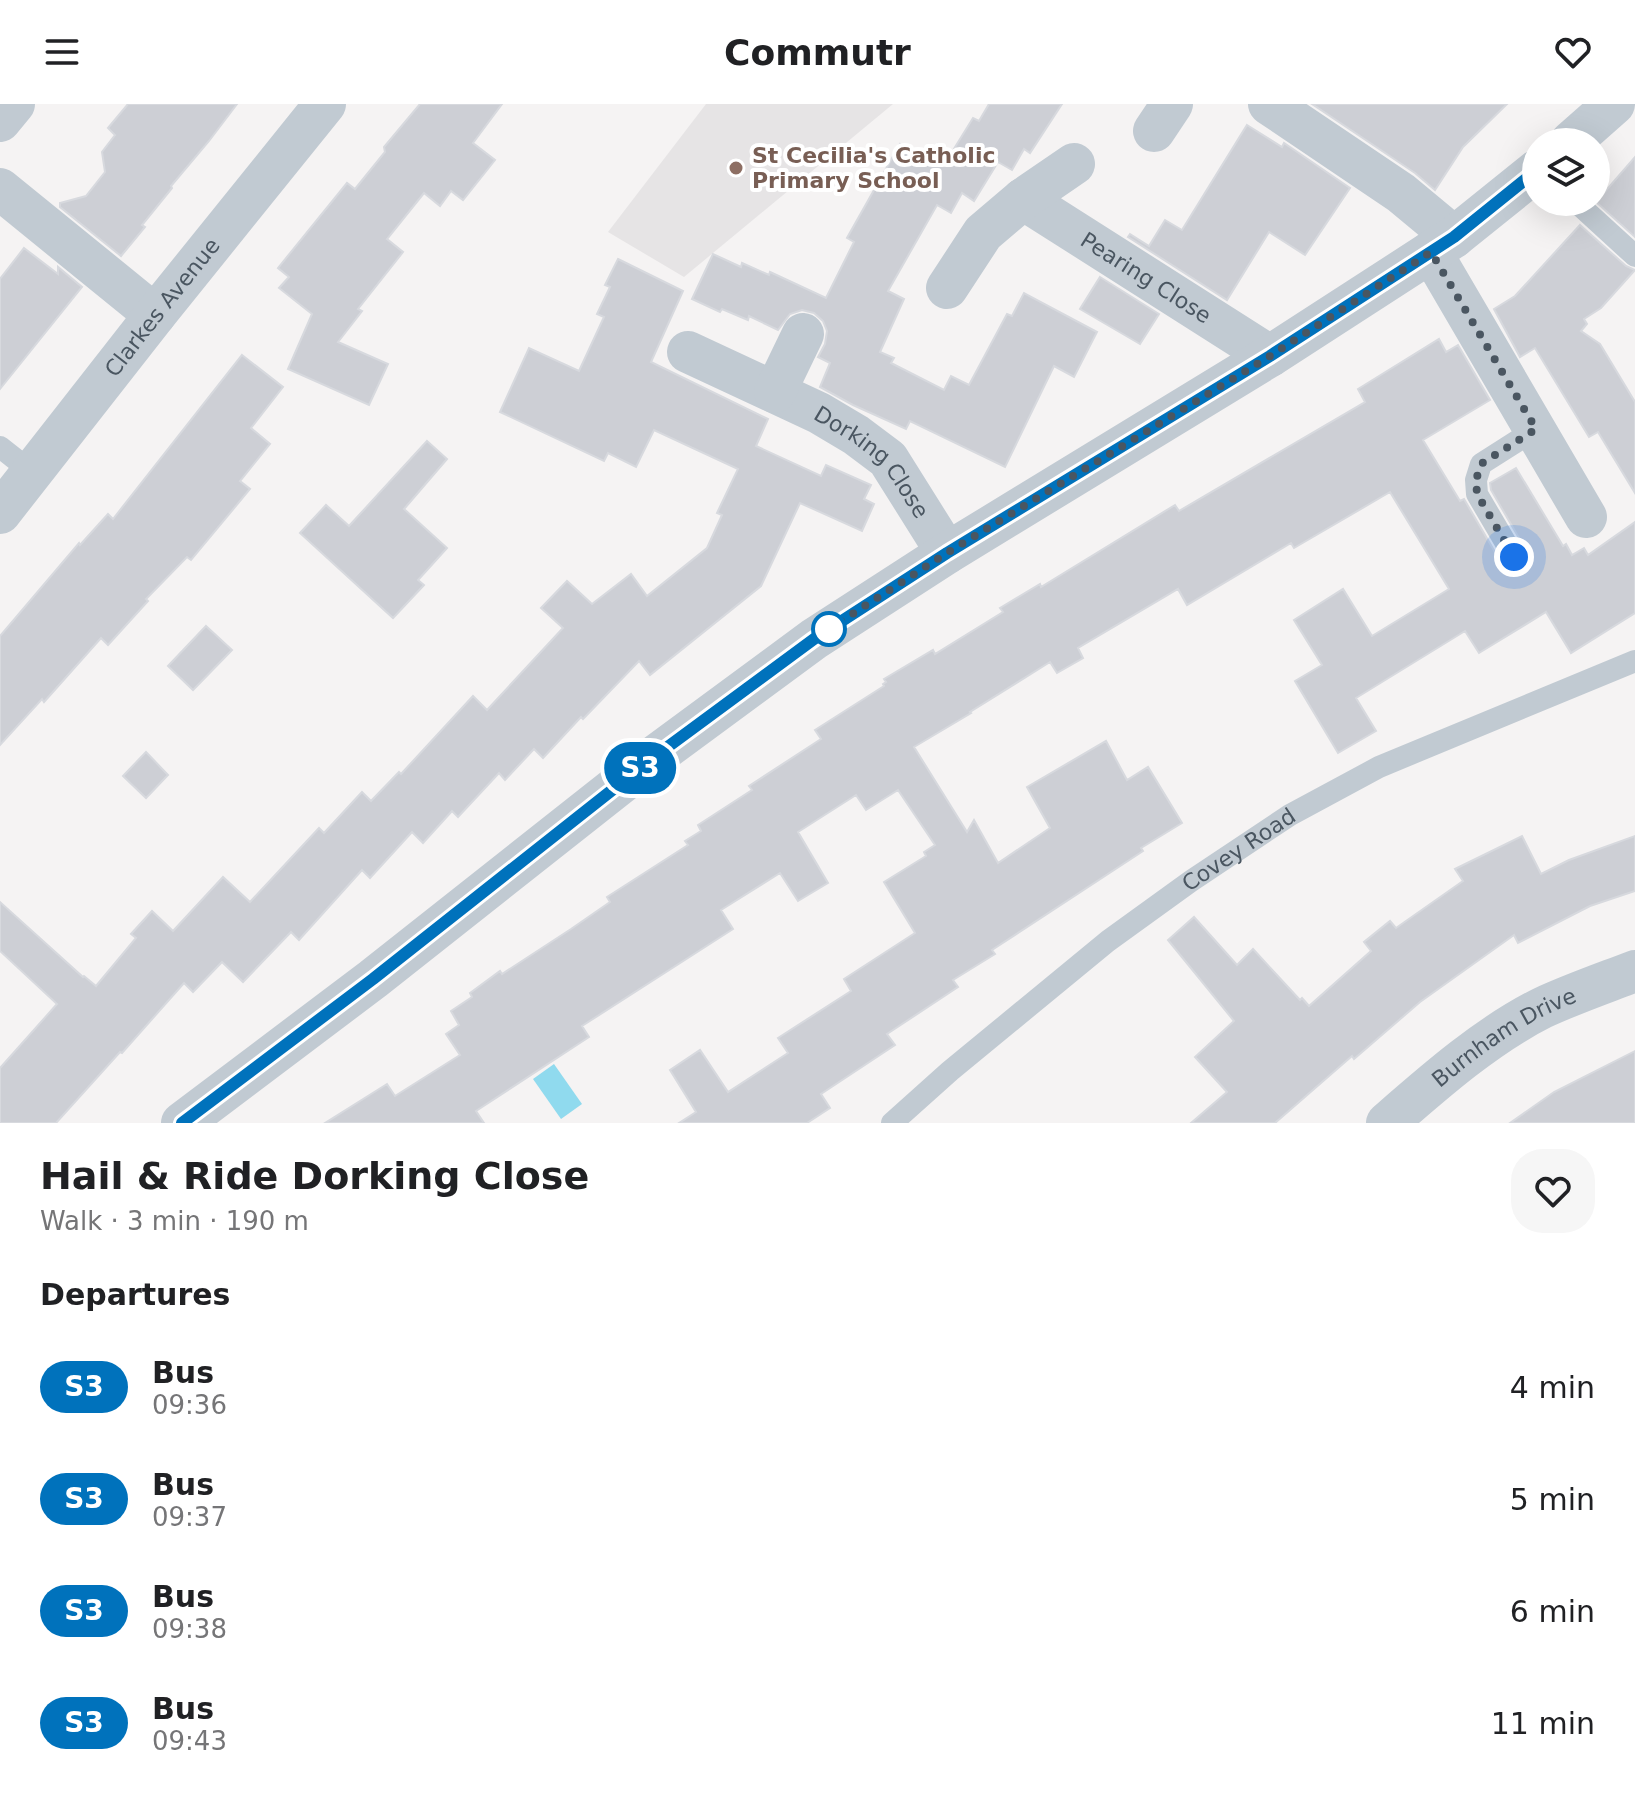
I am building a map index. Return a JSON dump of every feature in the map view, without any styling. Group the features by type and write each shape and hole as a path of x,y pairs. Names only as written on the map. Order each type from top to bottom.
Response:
{"street":[{"path":"0,121 14,104"},
{"name":"Clarkes Avenue","path":"0,513 325,104"},
{"path":"1269,104 1401,193 1443,245 1536,429 1586,517"},
{"path":"1587,128 1614,104"},
{"path":"947,288 983,233 1023,199 1074,164"},
{"path":"182,1123 373,979 654,757 814,639 1443,245 1522,182"},
{"path":"0,189 155,315"},
{"name":"Pearing Close","path":"1023,199 1270,356"},
{"path":"775,392 803,334"},
{"name":"Dorking Close","path":"688,352 819,413 888,459 947,553"},
{"name":"Burnham Drive","path":"1387,1123 1431,1084 1540,1009 1635,971"}],"lane":[{"path":"1591,216 1635,256"},
{"path":"1514,557 1477,494 1476,480 1481,464 1536,429"},
{"path":"0,447 33,473"},
{"name":"Covey Road","path":"892,1123 1108,941 1290,815 1379,767 1635,661"}],"shaded area":[{"name":"St Cecilia's Catholic Primary School","path":"706,104 893,104 684,277 608,232"}],"water":[{"path":"554,1064 582,1104 561,1119 533,1079"}],"building":[{"path":"128,104 237,104 171,186 142,225 145,227 121,256 60,207 60,203 86,196 105,172 102,152 115,135 108,128"},
{"path":"420,104 502,104 473,143 495,160 463,200 451,191 440,206 424,193 387,239 403,252 358,309 362,311 338,342 388,364 369,405 288,369 312,314 279,288 289,277 278,268 347,183 355,189 385,152 384,147"},
{"path":"989,104 1062,104 1030,153 1024,149 1012,170 998,162 974,201 962,193 951,213 937,205 888,291 904,299 880,352 894,358 891,363 944,390 951,376 969,385 1007,314 1012,316 1024,293 1097,332 1074,377 1054,366 1005,467 910,421 906,429 820,387 830,363 818,357 827,331 823,321 814,313 802,310 790,314 778,330 749,316 748,320 722,309 720,312 692,299 713,254 741,267 742,263 769,275 770,272 826,298 854,242 847,238 900,144 927,162 938,144 952,152 973,118 979,121"},
{"path":"1312,104 1507,104 1463,147 1435,190 1415,173"},
{"path":"1247,125 1282,147 1284,143 1350,188 1305,255 1269,232 1227,300 1128,237 1130,234 1149,246 1165,220 1182,230"},
{"path":"1635,157 1635,237 1610,215 1610,186"},
{"path":"1580,225 1626,266 1635,270 1601,308 1584,319 1587,324 1581,331 1600,344 1635,402 1635,493 1598,432 1589,437 1535,348 1520,357 1494,309 1515,296"},
{"path":"24,248 58,274 58,267 82,287 0,389 0,279"},
{"path":"618,259 683,291 651,362 768,419 756,446 821,476 826,465 871,485 864,499 874,504 862,531 800,503 761,586 650,675 639,661 543,758 534,749 505,780 499,773 458,817 452,811 423,843 412,832 370,878 362,870 299,940 291,932 243,982 222,962 193,992 184,983 56,1123 0,1123 0,1068 57,1004 0,951 0,902 96,986 136,938 131,934 152,911 173,931 223,877 250,902 319,828 324,833 362,792 371,801 399,772 401,774 473,696 487,710 563,628 541,608 567,581 592,604 631,574 647,596 707,548 722,515 717,513 738,469 654,430 636,467 608,453 604,461 500,412 529,348 579,371 604,317 597,314 610,287 605,285"},
{"path":"1100,277 1159,314 1140,344 1080,309"},
{"path":"1439,339 1446,352 1458,345 1490,400 1423,440 1460,501 1464,499 1502,564 1515,571 1526,565 1528,558 1490,483 1516,468 1563,546 1566,544 1572,555 1584,548 1588,555 1635,522 1635,613 1571,653 1546,612 1479,653 1465,631 1356,698 1376,731 1338,753 1295,681 1322,665 1294,620 1343,589 1372,636 1449,589 1390,492 1294,548 1291,543 1187,605 1178,589 1078,648 1083,658 1057,673 1050,662 914,747 967,832 974,820 998,863 1050,828 1027,787 1106,741 1127,780 1148,767 1182,823 992,950 995,954 953,980 958,987 887,1034 895,1045 821,1094 830,1108 807,1123 679,1123 696,1112 670,1070 700,1050 728,1092 788,1053 778,1038 851,991 844,979 915,933 884,882 926,856 924,852 935,845 898,790 866,810 856,795 798,832 828,883 798,901 780,873 721,910 733,929 582,1026 589,1037 476,1111 484,1123 325,1123 387,1084 395,1096 460,1055 446,1034 459,1025 451,1011 472,997 470,993 500,971 502,974 571,929 610,902 607,897 688,845 685,841 701,831 698,825 752,790 749,786 821,739 815,730 884,686 884,679 933,650 935,654 1003,612 1000,608 1040,584 1041,587 1175,505 1179,511 1365,402 1358,389"},
{"path":"242,355 283,387 251,428 270,444 240,481 250,489 191,560 187,557 146,599 148,601 108,645 101,638 44,702 42,699 0,745 0,636 79,543 108,514 113,519"},
{"path":"427,441 447,459 404,509 447,548 418,580 424,585 393,618 300,533 326,505 349,526"},
{"path":"206,626 232,650 193,690 168,666"},
{"path":"146,752 168,775 146,798 123,776"},
{"path":"1522,836 1541,874 1569,860 1635,836 1635,891 1590,906 1518,943 1514,935 1420,1002 1275,1123 1191,1123 1227,1092 1195,1057 1234,1021 1168,940 1194,917 1237,965 1253,949 1309,1006 1371,951 1364,942 1390,921 1396,928 1463,881 1455,869"},
{"path":"1635,1051 1635,1123 1510,1123 1554,1092"}],"bus line":[{"name":"S3","path":"182,1123 373,979 654,757 814,639 947,553 1270,356 1454,237 1522,182"}],"place":[{"name":"St Cecilia's Catholic Primary School","path":"736,168"}],"route":[{"path":"829,629 947,553 1270,356 1431,252 1536,429 1481,464 1476,480 1477,494 1514,557"}]}
